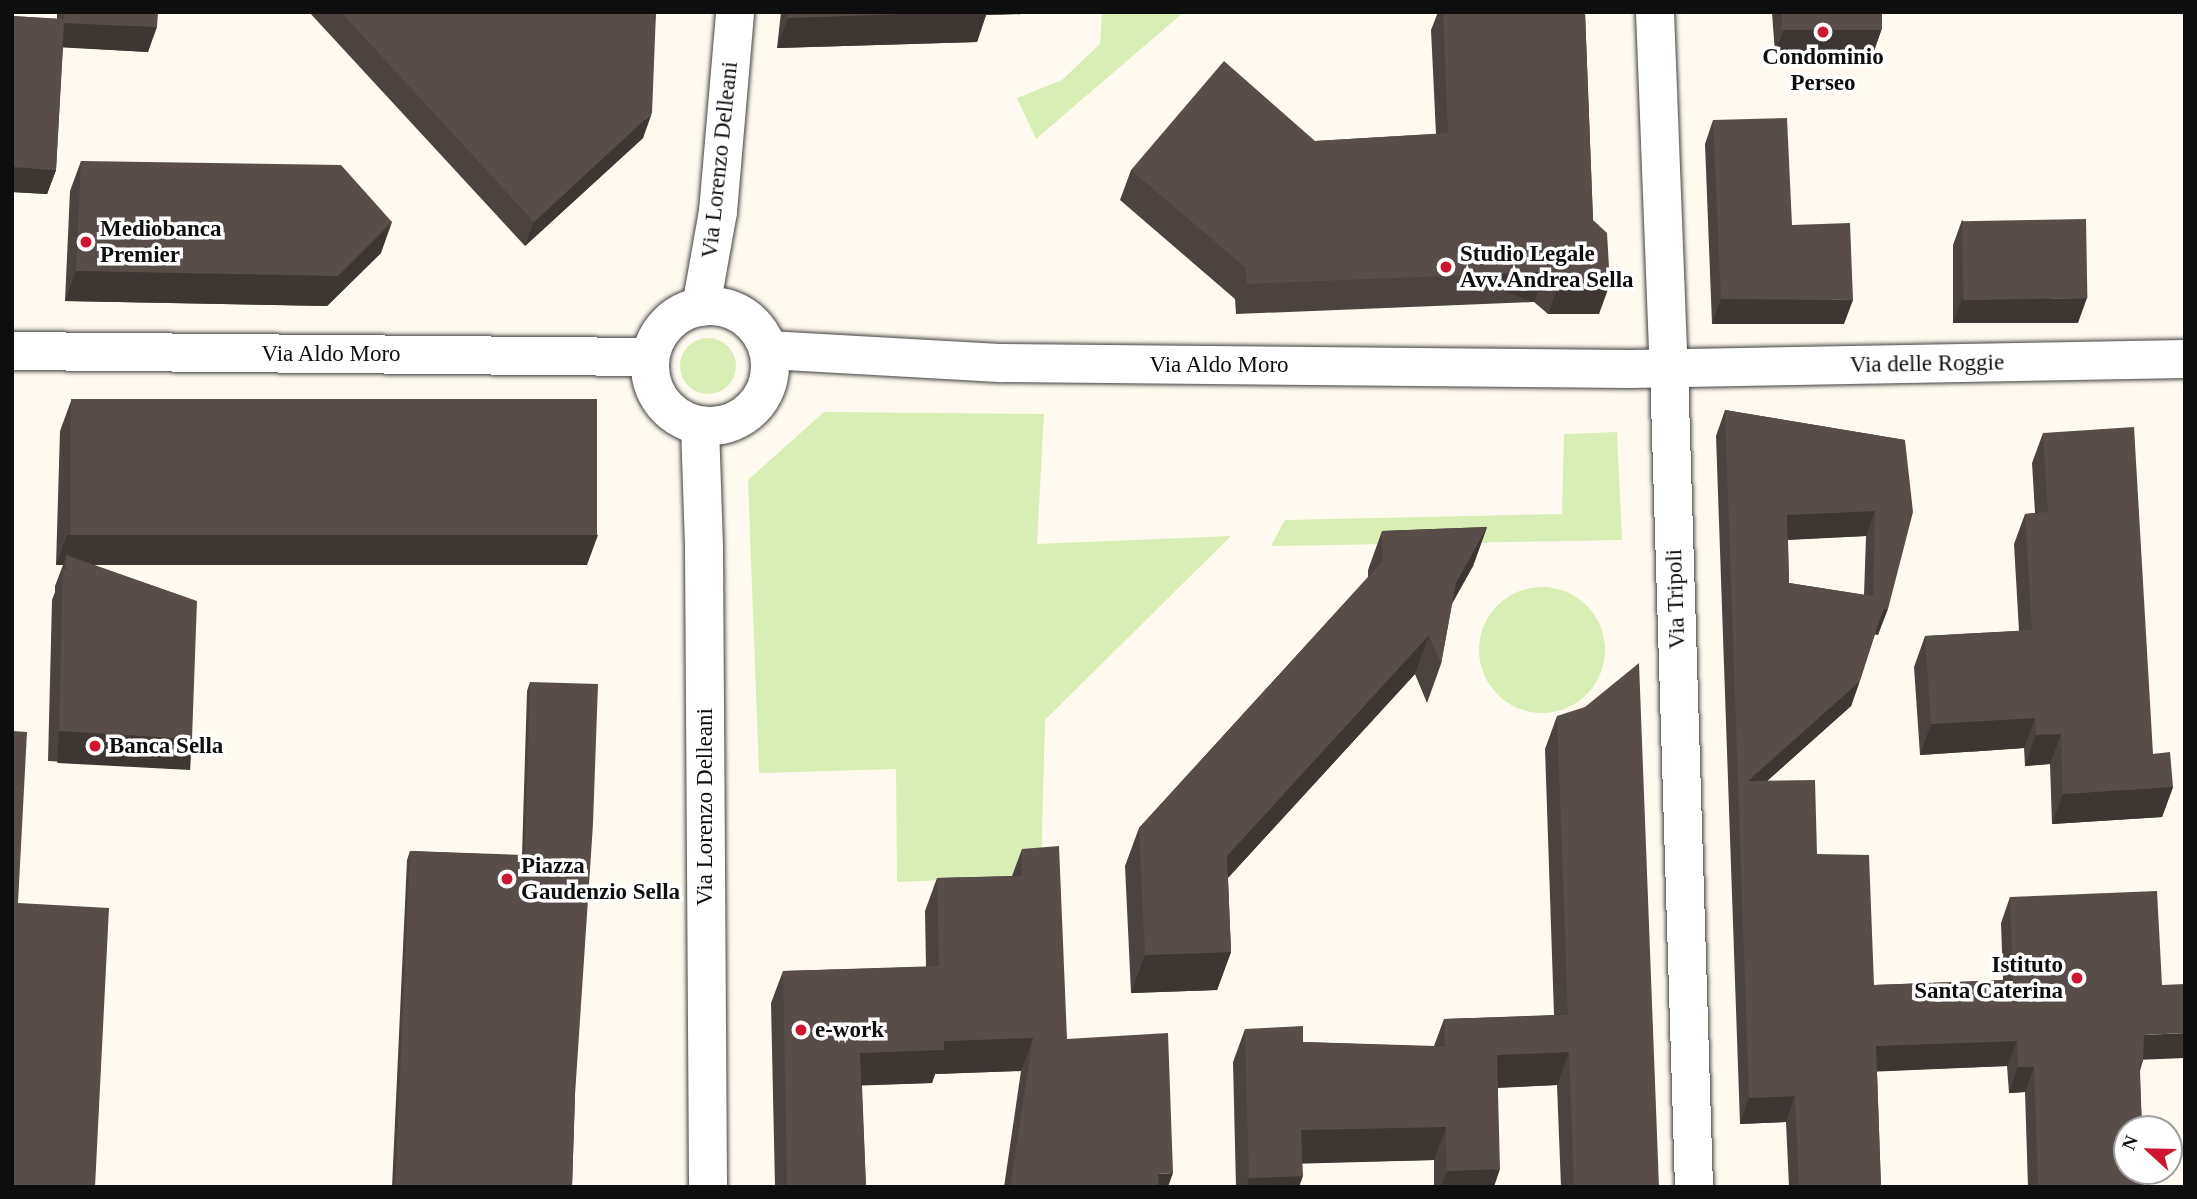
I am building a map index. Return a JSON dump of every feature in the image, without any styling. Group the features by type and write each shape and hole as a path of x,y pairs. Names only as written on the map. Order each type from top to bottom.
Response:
{"street":[{"name":"Via Lorenzo Delleani","path":"701,307 718,212 735,12"},
{"name":"Via Tripoli","path":"1655,12 1670,369 1694,1187"},
{"path":"701,307 719,307 743,316 761,334 768,350 770,370 765,390 754,407 738,419 720,426 700,426 681,420 661,401 650,376 650,357 656,339 667,323 683,312 701,307"},
{"name":"Via Aldo Moro","path":"768,350 1004,363 1670,369"},
{"name":"Via Aldo Moro","path":"12,351 650,357"},
{"name":"Via delle Roggie","path":"1670,369 2185,359"},
{"name":"Via Lorenzo Delleani","path":"700,426 704,548 708,1187"}],"green space":[{"path":"1102,12 1184,12 1036,139 1017,98 1062,80 1100,44"},
{"path":"708,338 719,340 728,346 734,355 734,377 728,386 719,392 708,394 697,392 688,386 682,377 680,366 682,355 688,346 697,340"},
{"path":"824,412 1044,414 1037,544 1231,536 1045,720 1041,876 897,882 896,769 759,773 748,480"},
{"path":"1617,432 1622,540 1271,546 1285,520 1562,514 1564,434"},
{"path":"1542,587 1566,591 1587,605 1601,626 1605,650 1601,674 1587,695 1566,709 1542,713 1518,709 1497,695 1483,674 1479,650 1483,626 1497,605 1518,591"}],"building":[{"path":"64,12 158,12 157,27 64,23 56,170 12,167 12,16 64,19"},
{"path":"341,12 656,12 652,113 534,222"},
{"path":"788,12 961,12 788,18"},
{"path":"1443,12 1585,12 1593,220 1607,233 1610,284 1559,284 1545,272 1247,284 1246,268 1131,170 1224,61 1315,141 1448,133"},
{"path":"1782,12 1882,12 1882,30 1782,30"},
{"path":"1787,118 1792,225 1850,223 1853,300 1721,299 1713,120"},
{"path":"81,161 341,165 392,222 338,276 76,271"},
{"path":"2086,219 2087,298 1963,300 1962,221"},
{"path":"71,399 597,399 597,535 71,535"},
{"path":"1725,410 1905,440 1913,512 1888,609 1883,609 1860,681 1748,781 1815,780 1817,854 1869,855 1874,985 2013,980 2010,897 2157,891 2162,985 2185,984 2185,1033 2144,1035 2143,1062 2139,1062 2141,1115 2113,1115 2113,1185 2144,1187 2038,1187 2034,1067 2018,1067 2017,1041 1876,1046 1881,1187 1799,1187 1795,1096 1749,1098","holes":["1875,511 1873,596 1789,583 1787,515"]},
{"path":"2134,427 2153,754 2170,752 2173,787 2063,794 2061,734 2036,735 2035,718 1931,724 1925,636 2032,630 2025,514 2048,512 2043,433"},
{"path":"1487,527 1456,583 1441,664 1429,635 1227,856 1231,952 1145,955 1139,828 1383,561 1382,531"},
{"path":"66,555 197,601 192,739 59,731 63,569 66,570"},
{"path":"1639,663 1659,1187 1574,1187 1569,1052 1497,1055 1500,1169 1447,1171 1446,1127 1301,1130 1303,1176 1249,1178 1245,1029 1303,1026 1303,1042 1445,1047 1444,1019 1568,1015 1557,716 1585,707"},
{"path":"530,682 598,684 593,824 575,1095 572,1187 395,1187 410,851 525,856"},
{"path":"12,731 27,732 18,903 109,908 95,1187 12,1187"},
{"path":"1059,846 1067,1039 1168,1033 1173,1173 1158,1174 1159,1187 1010,1187 1033,1038 944,1041 944,1050 860,1053 866,1187 787,1187 783,971 939,966 937,878 1022,876 1022,849"}],"place":[{"name":"Condominio Perseo","path":"1823,32"},
{"name":"Mediobanca Premier","path":"86,242"},
{"name":"Studio Legale Avv. Andrea Sella","path":"1446,267"},
{"name":"Banca Sella","path":"95,746"},
{"name":"Piazza Gaudenzio Sella","path":"507,879"},
{"name":"Istituto Santa Caterina","path":"2077,978"},
{"name":"e-work","path":"801,1030"}]}
